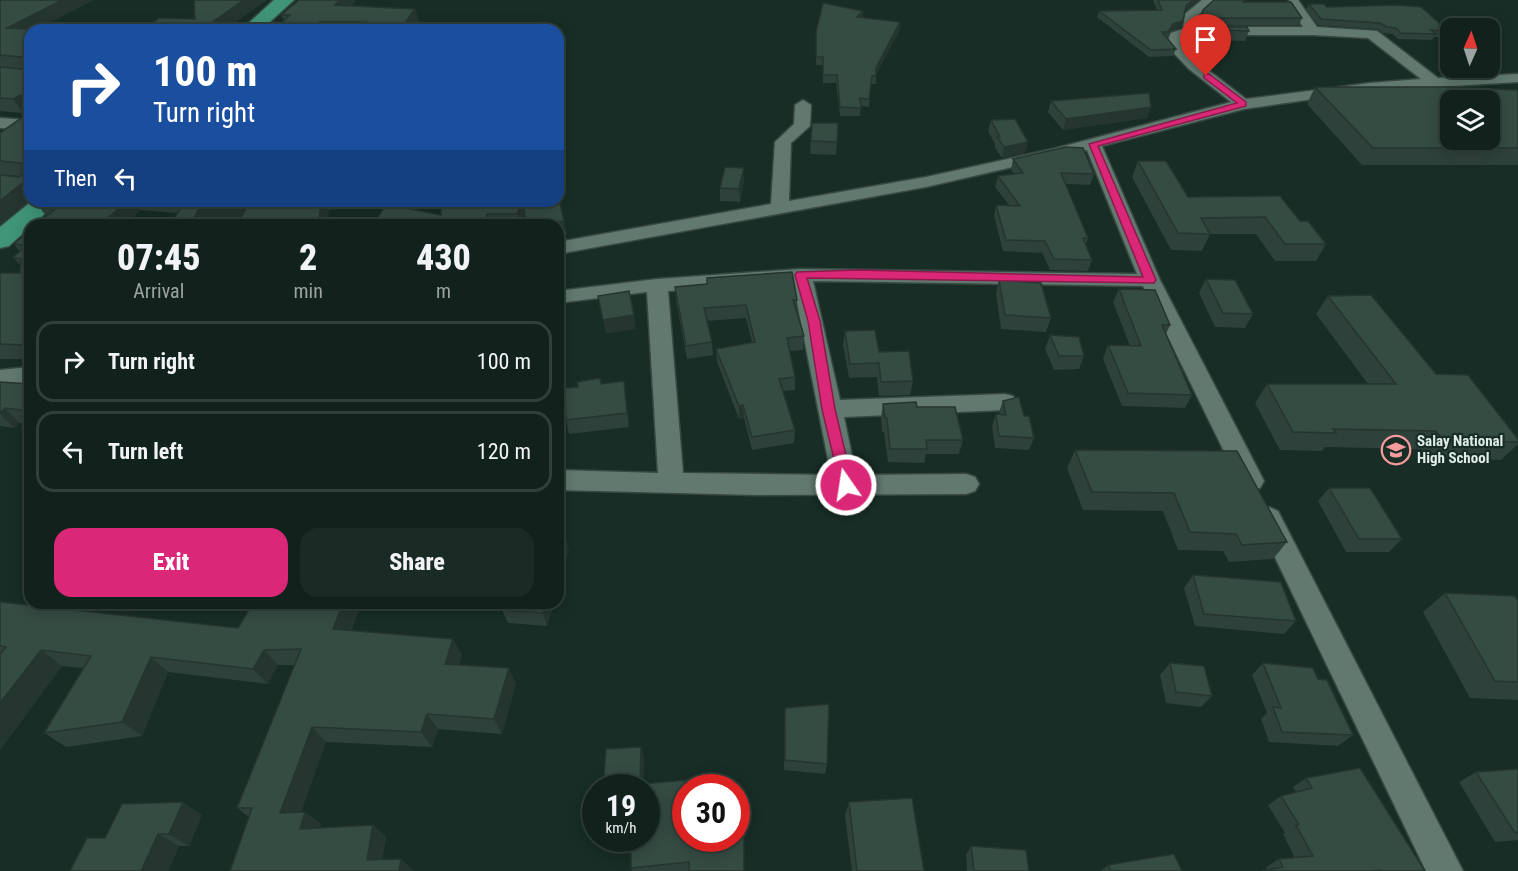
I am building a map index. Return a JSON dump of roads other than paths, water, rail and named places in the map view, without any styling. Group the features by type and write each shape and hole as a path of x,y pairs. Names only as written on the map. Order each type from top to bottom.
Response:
{"highway":[{"path":"257,24 285,0"},
{"path":"25,219 40,207"},
{"path":"0,240 24,220"}],"street":[{"path":"1189,31 1192,14 1210,0"},
{"path":"1293,3 1313,31"},
{"path":"1243,104 1194,66 1173,45 1176,36 1189,31 1313,31 1375,35 1434,82"},
{"path":"564,247 926,182 1093,144 1243,104 1370,87 1518,78"},
{"path":"780,208 783,142 801,126 803,105"},
{"path":"0,123 24,122"},
{"path":"0,136 24,123"},
{"path":"1093,144 1150,280 1445,871"},
{"path":"564,296 657,285 801,275 858,274 1150,280"},
{"path":"801,275 814,321 828,409 846,485"},
{"path":"657,285 671,482"},
{"path":"0,378 24,376"},
{"path":"828,409 1005,402"},
{"path":"564,480 846,485 966,484"}],"place":[{"name":"Salay National High School","path":"1396,450"}]}
